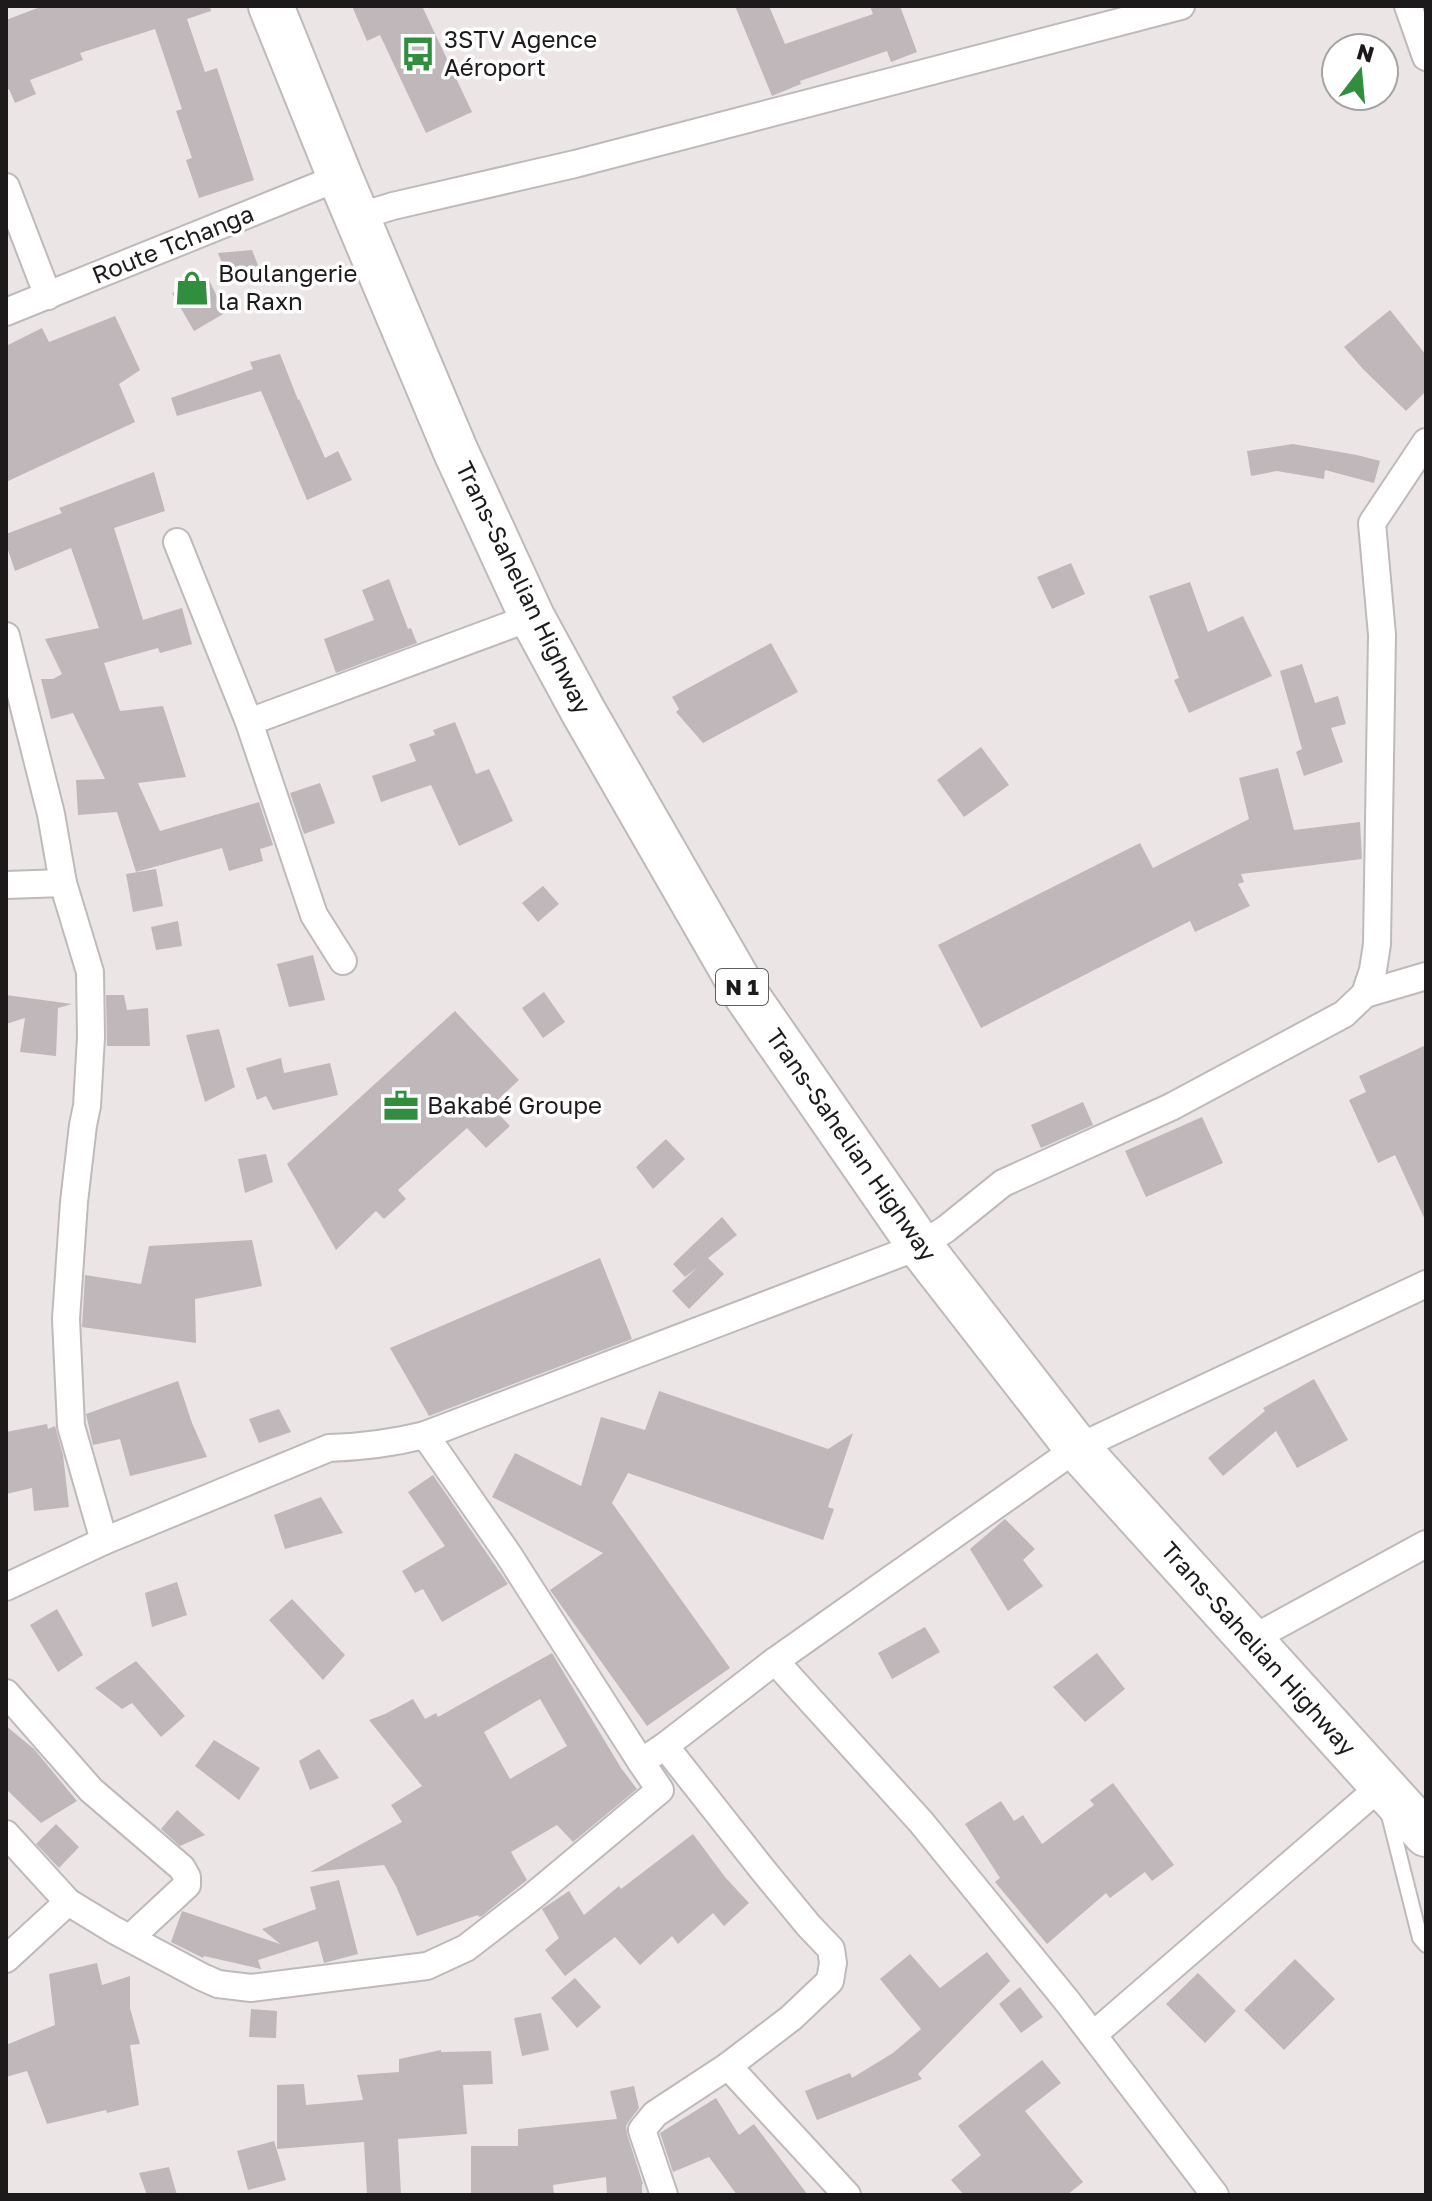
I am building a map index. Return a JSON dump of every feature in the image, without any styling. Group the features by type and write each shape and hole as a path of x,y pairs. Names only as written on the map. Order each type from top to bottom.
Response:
{"highway":[{"name":"Trans-Sahelian Highway","path":"271,6 456,452 532,617 747,996 920,1246 1077,1448 1426,1834"}],"street":[{"path":"357,217 575,164 1181,6"},
{"path":"1408,6 1426,57"},
{"name":"Route Tchanga","path":"6,312 340,177"},
{"path":"6,187 48,296"},
{"path":"1365,994 1377,944 1382,650 1372,523 1426,442"},
{"path":"177,542 249,722 314,915 343,961"},
{"path":"249,722 532,617"},
{"path":"6,636 51,814 63,883 90,972 91,1037 87,1106 74,1202 66,1319 71,1426 104,1541"},
{"path":"6,885 63,883"},
{"path":"6,1587 104,1541 329,1448 397,1442 425,1435 920,1246 1003,1183 1171,1107 1344,1014 1365,994 1426,976"},
{"path":"641,1762 775,1661 1077,1448 1426,1284"},
{"path":"6,1834 68,1902 202,1977 218,1984 251,1988 427,1966 466,1948 660,1790 508,1554 425,1435"},
{"path":"1250,1640 1426,1544"},
{"path":"775,1661 921,1822 1093,2035 1215,2195"},
{"path":"6,1693 91,1790 182,1868 187,1877 187,1885 130,1938"},
{"path":"664,2195 642,2130 655,2114 728,2066 791,2018 830,1981 833,1963 831,1949 762,1869 665,1746"},
{"path":"1093,2035 1381,1786"},
{"path":"6,1959 68,1902"},
{"path":"728,2066 847,2195"}],"lane":[{"path":"1381,1786 1420,1938 1426,1945"}],"building":[{"path":"43,6 210,6 211,11 187,19 205,72 217,68 254,180 199,198 186,160 192,158 176,111 182,109 155,29 80,53 83,60 30,80 36,94 15,103 9,89 6,90 6,20"},
{"path":"352,6 422,6 472,112 426,133 380,35 367,41"},
{"path":"735,6 769,6 785,44 873,14 870,6 900,6 917,52 891,62 887,51 800,81 801,84 772,96"},
{"path":"252,250 261,273 228,279 218,253"},
{"path":"209,280 225,313 194,331 172,293"},
{"path":"1390,310 1426,355 1426,391 1406,411 1344,347"},
{"path":"115,316 140,370 119,384 135,422 6,482 6,346 42,328 49,342"},
{"path":"280,354 325,458 338,451 352,480 307,500 261,391 177,416 171,398 253,369 250,362"},
{"path":"1293,444 1380,461 1374,483 1325,470 1324,479 1277,471 1251,476 1247,451"},
{"path":"154,472 165,511 114,528 143,620 182,608 192,644 160,653 158,648 104,663 120,711 163,706 186,777 138,783 160,831 259,802 273,845 260,849 263,861 229,871 222,848 136,872 117,812 78,815 76,780 105,779 73,713 51,719 41,679 53,679 62,674 45,639 99,628 71,548 15,571 6,544 6,534 62,513 59,508"},
{"path":"1071,563 1085,594 1052,609 1037,577"},
{"path":"389,579 408,629 411,628 417,643 336,673 324,639 374,620 362,590"},
{"path":"1190,582 1208,632 1243,616 1272,676 1189,713 1174,680 1179,678 1149,596"},
{"path":"771,643 798,692 703,743 676,712 679,709 672,697"},
{"path":"1302,664 1315,703 1338,696 1346,724 1331,728 1343,762 1304,776 1296,752 1302,749 1280,671"},
{"path":"455,722 476,774 489,769 513,821 459,846 431,785 381,802 372,776 416,761 409,744 435,735 433,730"},
{"path":"981,747 1009,785 964,817 937,780"},
{"path":"1278,768 1294,830 1360,822 1362,859 1241,874 1244,882 1238,884 1250,906 1195,932 1190,921 981,1028 938,945 1140,843 1153,868 1249,819 1239,778"},
{"path":"320,783 335,823 304,834 290,793"},
{"path":"156,869 163,906 133,912 126,874"},
{"path":"543,886 559,904 538,922 522,903"},
{"path":"178,921 182,946 156,950 151,927"},
{"path":"313,955 325,1000 289,1007 277,964"},
{"path":"544,992 565,1022 543,1038 522,1008"},
{"path":"6,995 72,1004 58,1008 56,1056 20,1052 25,1018 6,1024"},
{"path":"106,995 124,995 127,1010 148,1008 150,1046 107,1046"},
{"path":"455,1011 519,1080 491,1106 510,1126 486,1148 467,1128 398,1190 406,1199 384,1219 376,1211 336,1250 287,1164"},
{"path":"219,1029 235,1087 205,1102 186,1035"},
{"path":"1426,1045 1426,1222 1395,1155 1378,1163 1349,1100 1366,1092 1359,1076"},
{"path":"281,1058 284,1073 330,1063 338,1095 273,1110 266,1096 257,1100 246,1068"},
{"path":"1083,1102 1093,1125 1041,1148 1031,1125"},
{"path":"1202,1117 1223,1163 1146,1197 1125,1151"},
{"path":"666,1139 685,1159 653,1189 636,1167"},
{"path":"266,1154 273,1182 245,1193 238,1159"},
{"path":"722,1217 737,1235 708,1258 724,1274 689,1309 672,1291 698,1267 685,1277 673,1264"},
{"path":"252,1240 262,1286 195,1299 196,1343 82,1327 85,1275 141,1284 149,1246"},
{"path":"600,1258 632,1339 429,1416 390,1348"},
{"path":"1314,1379 1348,1440 1297,1468 1276,1431 1223,1476 1208,1458 1265,1411 1263,1408"},
{"path":"178,1381 207,1457 130,1476 120,1439 93,1445 86,1414"},
{"path":"659,1391 828,1449 853,1433 828,1507 834,1509 823,1540 628,1473 612,1503 730,1668 647,1726 550,1590 603,1553 492,1497 515,1453 581,1486 601,1417 645,1430"},
{"path":"279,1409 291,1432 259,1443 249,1419"},
{"path":"47,1424 48,1429 55,1426 63,1455 69,1507 34,1511 32,1488 6,1494 6,1432"},
{"path":"433,1475 508,1584 442,1622 423,1589 415,1593 402,1571 445,1546 408,1492"},
{"path":"321,1497 343,1533 285,1549 274,1515"},
{"path":"1005,1519 1035,1549 1023,1560 1043,1586 1008,1611 970,1549"},
{"path":"177,1582 187,1615 152,1627 145,1593"},
{"path":"292,1599 345,1655 323,1680 269,1620"},
{"path":"57,1609 83,1655 58,1672 30,1625"},
{"path":"925,1627 940,1652 892,1679 878,1653"},
{"path":"552,1653 621,1768 637,1789 573,1842 557,1825 511,1852 527,1880 482,1916 417,1936 384,1865 310,1872 402,1822 391,1805 422,1786 369,1720 413,1699 425,1719 436,1713 438,1717","holes":["540,1699 567,1746 510,1779 484,1732"]},
{"path":"1097,1653 1125,1689 1085,1722 1053,1687"},
{"path":"136,1661 185,1716 161,1737 132,1703 122,1709 95,1688"},
{"path":"6,1726 34,1749 77,1801 41,1823 6,1789"},
{"path":"214,1740 260,1768 239,1800 195,1766"},
{"path":"319,1749 339,1778 310,1790 299,1761"},
{"path":"1113,1783 1174,1865 1152,1881 1145,1872 1110,1898 1106,1893 1047,1944 995,1882 1000,1878 965,1824 1001,1801 1014,1821 1023,1815 1042,1844 1094,1805 1090,1800"},
{"path":"177,1810 205,1835 180,1846 161,1829"},
{"path":"56,1824 79,1847 59,1868 36,1844"},
{"path":"693,1834 749,1903 724,1926 713,1913 678,1944 672,1936 640,1965 615,1937 565,1976 545,1950 559,1938 542,1909 569,1891 584,1915 619,1886 621,1889"},
{"path":"339,1880 358,1954 324,1963 318,1941 258,1960 261,1969 203,1958 171,1942 182,1911 280,1944 262,1929 316,1909 310,1887"},
{"path":"987,1952 1010,1981 918,2074 922,2079 817,2120 805,2091 850,2073 852,2078 893,2053 921,2029 880,1979 910,1954 940,1988"},
{"path":"1295,1959 1335,1999 1284,2050 1244,2010"},
{"path":"97,1963 102,1985 130,1976 130,2008 140,2044 130,2045 139,2105 47,2124 27,2071 6,2077 6,2045 55,2025 49,1974"},
{"path":"1198,1973 1236,2011 1205,2043 1166,2004"},
{"path":"575,1978 601,2007 577,2028 551,1998"},
{"path":"1020,1987 1043,2017 1021,2033 999,2004"},
{"path":"251,2009 277,2011 276,2038 249,2037"},
{"path":"541,2013 549,2050 522,2056 514,2018"},
{"path":"441,2050 491,2051 493,2084 463,2085 467,2134 398,2139 401,2195 367,2195 364,2142 277,2149 277,2085 304,2084 306,2105 363,2100 357,2075 399,2072 399,2059"},
{"path":"1042,2060 1061,2083 1025,2111 1083,2182 1067,2195 964,2195 951,2180 981,2155 958,2126"},
{"path":"634,2086 639,2108 626,2126 643,2184 642,2195 607,2195 606,2177 553,2185 554,2195 471,2195 471,2146 518,2146 518,2129 617,2119 610,2091"},
{"path":"716,2098 739,2135 754,2124 808,2195 737,2195 709,2157 673,2172 660,2133"},
{"path":"274,2141 286,2180 248,2190 237,2151"},
{"path":"169,2167 177,2195 147,2195 139,2173"}],"place":[{"name":"3STV Agence Aéroport","path":"418,54"},
{"name":"Boulangerie la Raxn","path":"192,288"},
{"name":"Bakabé Groupe","path":"401,1106"}]}
